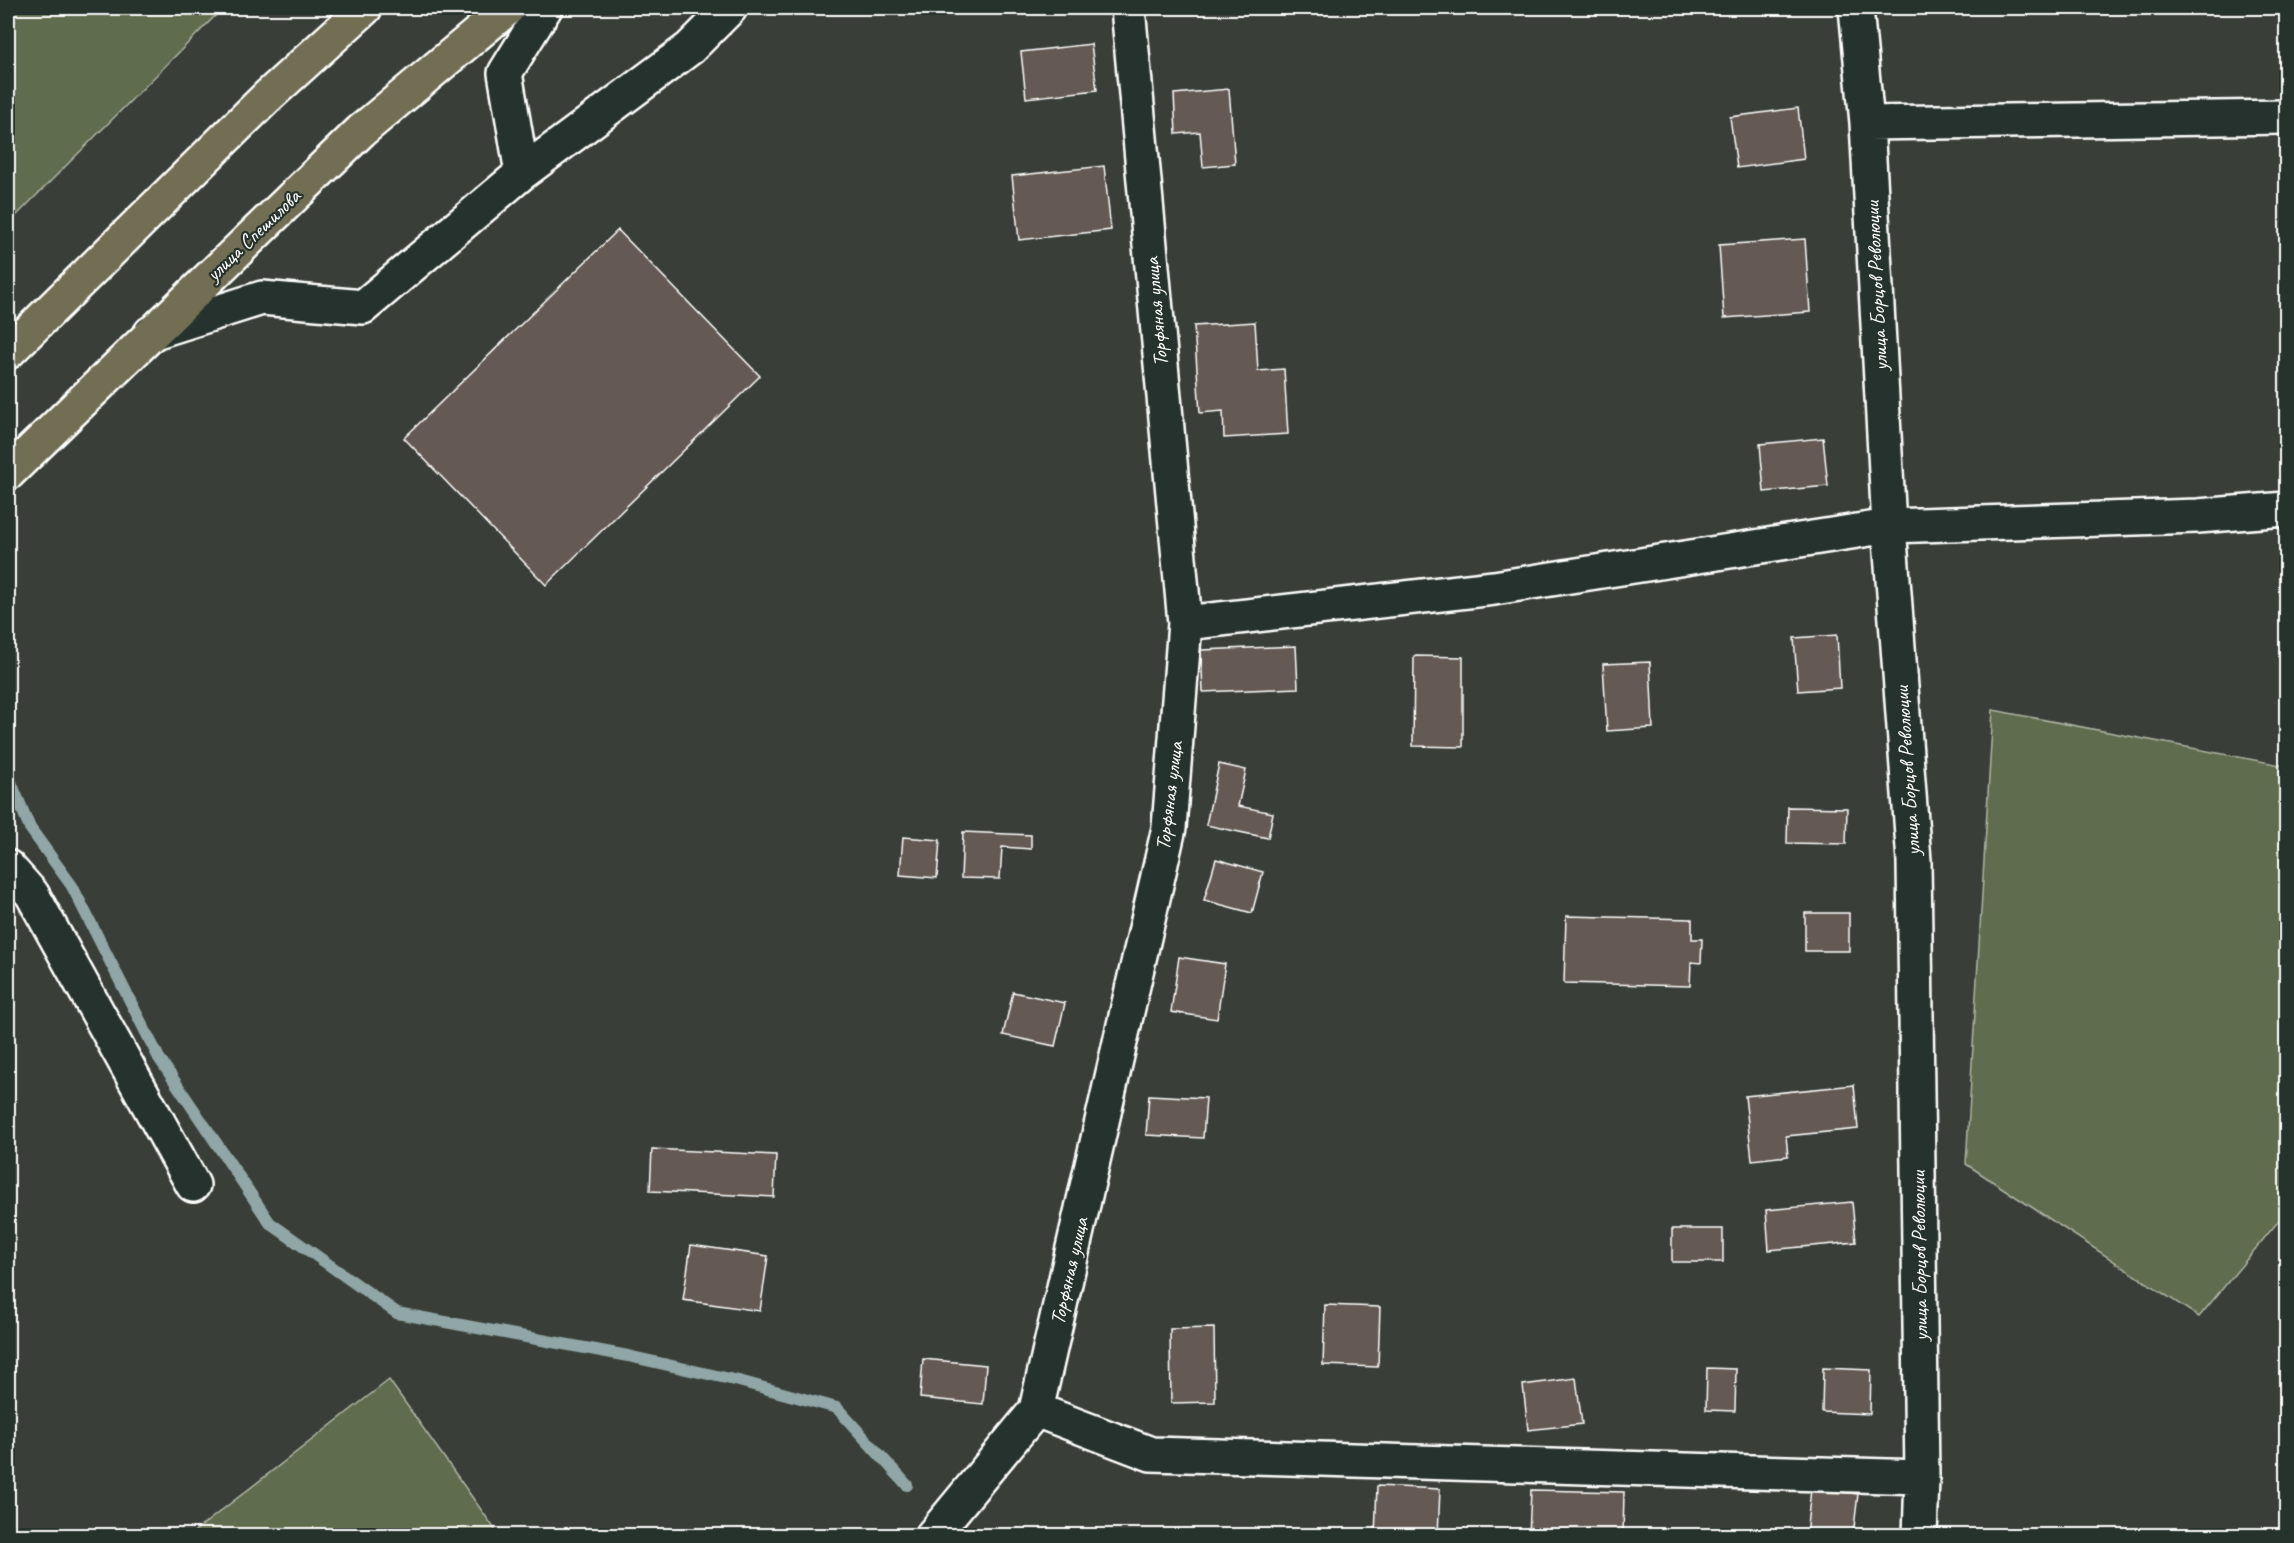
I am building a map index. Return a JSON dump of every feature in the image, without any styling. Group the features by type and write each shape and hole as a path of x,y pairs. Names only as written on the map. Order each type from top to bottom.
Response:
{"main road":[{"path":"8,352 267,97 365,8"},
{"name":"улица Спешилова","path":"8,472 361,131 508,8"}],"street":[{"path":"522,173 505,73 544,8"},
{"path":"151,333 262,298 363,308 522,173 690,48 729,8"},
{"name":"Торфяная улица","path":"932,1536 1036,1410 1169,828 1185,623 1128,8"},
{"name":"улица Борцов Революции","path":"1856,8 1867,123 1889,526 1914,861 1922,1477 1920,1536"},
{"path":"1867,123 2286,117"},
{"path":"1185,623 1494,588 1889,526 2198,516 2286,509"},
{"path":"8,867 32,894 193,1185"},
{"path":"1036,1410 1151,1454 1922,1477"}],"green space":[{"path":"8,8 223,8 8,224"},
{"path":"1993,710 2286,766 2286,1212 2199,1317 1966,1164"},
{"path":"389,1380 499,1535 199,1535 195,1531"}],"building":[{"path":"1091,44 1097,90 1026,98 1021,52"},
{"path":"1229,89 1235,164 1203,167 1200,132 1176,134 1174,94"},
{"path":"1798,108 1804,159 1737,168 1730,117"},
{"path":"1104,166 1111,230 1019,240 1012,176"},
{"path":"618,230 760,376 546,585 404,438"},
{"path":"1805,239 1810,312 1724,318 1719,245"},
{"path":"1255,322 1258,371 1284,369 1288,434 1224,438 1223,411 1200,413 1194,326"},
{"path":"1823,438 1828,486 1764,492 1760,444"},
{"path":"1837,635 1840,688 1798,691 1794,638"},
{"path":"1296,646 1298,688 1203,692 1201,650"},
{"path":"1414,656 1463,657 1463,747 1413,746"},
{"path":"1650,662 1653,728 1607,731 1603,664"},
{"path":"1219,764 1246,770 1238,806 1273,813 1268,838 1206,825"},
{"path":"1788,807 1847,808 1846,844 1787,843"},
{"path":"963,832 1031,835 1031,849 1002,847 1000,879 961,878"},
{"path":"903,837 940,840 937,878 900,875"},
{"path":"1216,859 1263,872 1252,913 1204,900"},
{"path":"1805,913 1849,913 1849,951 1805,951"},
{"path":"1566,916 1692,919 1692,939 1702,939 1701,963 1691,962 1690,986 1564,983"},
{"path":"1179,957 1225,964 1217,1019 1171,1012"},
{"path":"1013,992 1065,1003 1055,1046 1003,1035"},
{"path":"1854,1085 1858,1129 1786,1136 1788,1156 1752,1160 1745,1096"},
{"path":"1149,1095 1206,1098 1203,1138 1146,1135"},
{"path":"652,1149 776,1155 774,1197 650,1191"},
{"path":"1852,1202 1856,1242 1769,1250 1766,1210"},
{"path":"1672,1229 1723,1229 1723,1262 1672,1262"},
{"path":"691,1245 768,1256 760,1311 683,1300"},
{"path":"1325,1305 1380,1307 1378,1367 1323,1365"},
{"path":"1214,1328 1215,1402 1171,1403 1170,1329"},
{"path":"923,1359 986,1365 983,1404 920,1398"},
{"path":"1707,1368 1736,1369 1735,1411 1706,1410"},
{"path":"1823,1368 1871,1370 1870,1414 1822,1412"},
{"path":"1576,1378 1582,1424 1528,1430 1523,1385"},
{"path":"1377,1486 1440,1489 1438,1536 1375,1536"},
{"path":"1811,1489 1858,1494 1853,1536 1806,1536"},
{"path":"1531,1490 1624,1492 1623,1536 1529,1536"}],"waterway":[{"path":"8,775 30,828 72,886 159,1058 270,1223 397,1313 628,1356 739,1381 837,1408 907,1485"}]}
